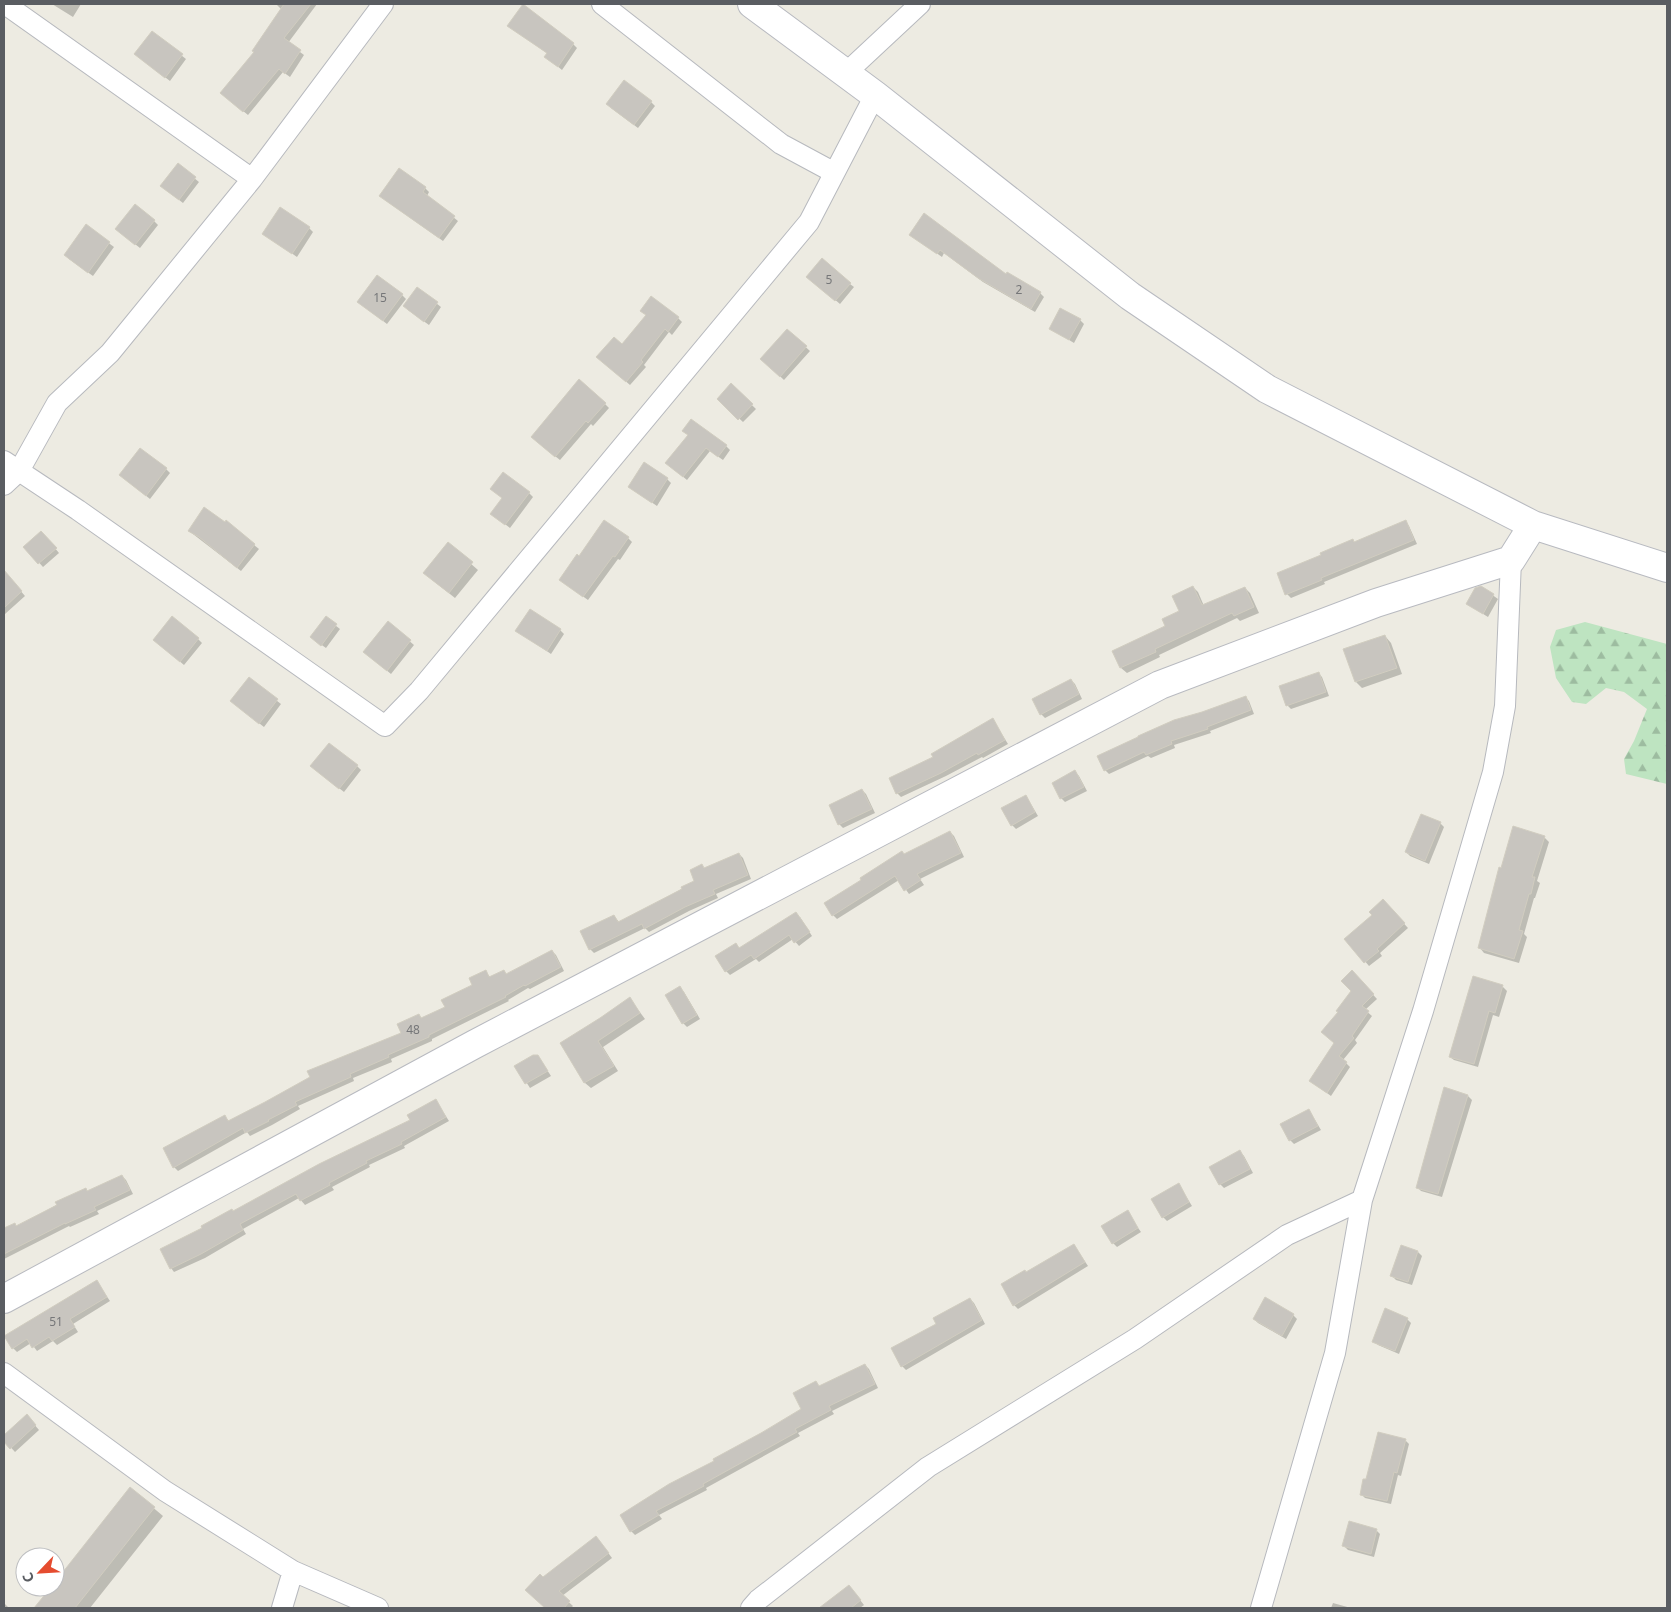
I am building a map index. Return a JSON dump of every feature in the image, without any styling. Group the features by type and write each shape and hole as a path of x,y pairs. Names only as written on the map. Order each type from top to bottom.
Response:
{"street":[{"path":"5,4 252,179"},
{"path":"4,485 11,466 57,403 110,353 252,179 383,4"},
{"path":"602,4 781,144 833,172"},
{"path":"752,4 875,95 1130,296 1267,389 1533,525 1667,568"},
{"path":"846,73 920,4"},
{"path":"11,466 86,516 385,726 419,691 809,222 833,172 875,95"},
{"path":"1261,1608 1335,1353 1362,1200 1423,1011 1493,772 1504,706 1511,560 1533,525"},
{"path":"4,1299 467,1049 1160,685 1376,603 1511,560"},
{"path":"752,1608 758,1600 928,1467 1135,1339 1287,1235 1362,1200"},
{"path":"4,1373 165,1491 293,1570 378,1608"},
{"path":"282,1608 293,1570"}],"green space":[{"path":"1585,622 1667,644 1667,784 1626,774 1624,759 1634,741 1647,709 1624,692 1606,688 1586,704 1572,702 1556,678 1550,647 1556,630"}],"building":[{"path":"284,4 311,4 284,38 301,50 285,74 279,69 243,112 220,93 254,52 252,51"},
{"path":"523,4 574,43 558,67 544,57 547,53 507,26"},
{"path":"152,31 183,54 165,78 134,54"},
{"path":"624,80 652,101 634,125 606,104"},
{"path":"178,163 196,177 179,200 160,186"},
{"path":"399,168 426,187 423,192 455,216 439,238 379,196"},
{"path":"135,204 155,220 135,245 115,229"},
{"path":"280,207 310,227 292,254 262,234"},
{"path":"924,213 1006,274 1007,272 1041,292 1031,309 978,278 940,250 937,254 909,235"},
{"path":"86,224 110,242 88,273 64,255"},
{"path":"822,258 851,283 835,301 806,277"},
{"path":"377,275 403,294 383,321 357,302"},
{"path":"417,287 438,302 424,322 403,306"},
{"path":"651,296 679,317 668,332 665,329 641,360 643,362 626,382 596,357 614,337 622,344 646,315 640,311"},
{"path":"1060,308 1081,319 1069,340 1049,329"},
{"path":"787,329 807,346 780,377 760,359"},
{"path":"579,379 606,403 588,423 586,421 555,457 531,437"},
{"path":"731,383 753,404 738,420 717,399"},
{"path":"691,419 727,445 718,457 706,448 683,477 665,463 688,435 682,431"},
{"path":"140,448 167,468 146,496 119,475"},
{"path":"644,462 668,478 652,503 628,487"},
{"path":"503,472 530,492 505,525 490,514 502,498 490,489"},
{"path":"204,507 225,522 226,520 255,544 237,568 199,537 188,531"},
{"path":"604,520 629,537 583,597 559,580 577,554 579,556"},
{"path":"1406,520 1414,540 1321,578 1322,580 1285,595 1277,573 1321,555 1320,553 1353,539 1354,542"},
{"path":"41,531 57,548 38,564 23,547"},
{"path":"448,542 473,562 449,593 423,573"},
{"path":"4,570 22,591 4,608"},
{"path":"1193,586 1202,605 1245,587 1254,607 1234,616 1232,613 1155,649 1156,652 1120,668 1112,651 1165,626 1162,619 1179,611 1172,596"},
{"path":"1481,586 1494,594 1483,614 1466,604 1475,588"},
{"path":"530,609 561,629 547,651 515,631"},
{"path":"172,616 199,638 180,662 153,640"},
{"path":"326,616 337,624 321,646 310,637"},
{"path":"388,621 411,640 387,671 363,652"},
{"path":"1385,635 1397,668 1355,682 1343,649"},
{"path":"1319,672 1326,692 1286,706 1279,686"},
{"path":"249,677 278,699 259,724 230,701"},
{"path":"1071,679 1079,694 1040,715 1032,699"},
{"path":"1246,696 1251,710 1207,727 1208,729 1171,741 1172,744 1146,755 1144,752 1104,771 1097,756 1174,720"},
{"path":"993,718 1005,740 896,794 889,778 933,757 931,754"},
{"path":"329,743 358,765 339,789 310,766"},
{"path":"1075,770 1084,787 1060,799 1052,783"},
{"path":"862,789 872,809 838,825 829,805"},
{"path":"1026,795 1035,812 1011,826 1001,808"},
{"path":"1421,814 1441,822 1425,861 1405,852"},
{"path":"1513,826 1545,836 1532,877 1535,877 1519,930 1523,931 1514,959 1478,948 1499,867 1501,868"},
{"path":"950,831 961,853 917,874 921,880 904,891 895,876 832,916 824,903 902,851 904,854"},
{"path":"739,853 748,875 713,890 715,894 685,907 644,929 642,924 589,950 580,931 614,915 618,922 694,881 690,870 702,864 704,868"},
{"path":"1383,899 1405,923 1377,949 1379,951 1364,963 1344,939 1372,915 1369,912"},
{"path":"796,912 810,932 794,943 789,935 754,959 751,955 725,972 715,956 736,943 739,948"},
{"path":"552,950 561,967 429,1035 429,1037 350,1074 351,1077 295,1102 297,1105 269,1121 245,1133 243,1128 173,1168 163,1148 225,1115 228,1121 265,1102 310,1077 307,1071 401,1033 397,1024 419,1014 421,1018 445,1007 441,1000 472,985 469,978 486,970 489,977 504,970 506,974"},
{"path":"1352,970 1374,994 1362,1006 1369,1011 1352,1036 1354,1038 1339,1056 1347,1062 1327,1093 1309,1081 1334,1043 1321,1032 1338,1012 1336,1011 1351,991 1341,981"},
{"path":"1473,976 1503,985 1495,1013 1489,1011 1474,1064 1449,1057"},
{"path":"680,986 697,1015 682,1024 665,995"},
{"path":"630,997 640,1013 598,1041 614,1066 584,1083 560,1043"},
{"path":"533,1055 538,1055 548,1071 525,1084 514,1066"},
{"path":"1444,1087 1468,1095 1438,1194 1416,1188"},
{"path":"436,1099 446,1117 401,1142 402,1144 366,1161 367,1163 300,1201 296,1194 240,1224 243,1230 170,1269 160,1249 319,1164 410,1120 407,1115"},
{"path":"1309,1109 1318,1126 1289,1141 1280,1124"},
{"path":"1240,1150 1250,1169 1219,1185 1209,1167"},
{"path":"122,1175 130,1190 94,1207 96,1210 65,1223 4,1254 4,1228 15,1223 16,1226 57,1205 55,1202 86,1188 87,1191"},
{"path":"1179,1183 1189,1202 1162,1218 1151,1199"},
{"path":"1128,1210 1138,1228 1112,1244 1101,1226"},
{"path":"1074,1244 1085,1262 1013,1306 1001,1284"},
{"path":"1401,1245 1418,1251 1408,1282 1390,1276"},
{"path":"97,1280 107,1297 70,1319 75,1327 52,1341 49,1337 32,1348 27,1339 12,1349 4,1336"},
{"path":"1265,1297 1294,1314 1282,1336 1253,1319"},
{"path":"970,1298 982,1320 901,1367 891,1348 936,1324 933,1318"},
{"path":"1385,1308 1408,1318 1395,1351 1372,1342"},
{"path":"865,1364 875,1384 829,1406 831,1410 795,1429 797,1432 703,1484 704,1486 656,1511 659,1515 630,1532 620,1515 669,1484 714,1461 713,1459 801,1409 793,1393 816,1381 819,1386"},
{"path":"27,1414 36,1425 10,1449 4,1442 4,1435"},
{"path":"1378,1432 1406,1439 1397,1473 1394,1472 1387,1501 1360,1495 1363,1479 1366,1479"},
{"path":"130,1487 155,1507 75,1608 34,1608 43,1597 65,1597 65,1569"},
{"path":"1349,1521 1377,1529 1371,1554 1342,1546"},
{"path":"596,1536 609,1553 559,1591 570,1601 564,1608 545,1608 525,1590 540,1574 543,1577"},
{"path":"849,1585 861,1600 851,1608 819,1608"}]}
